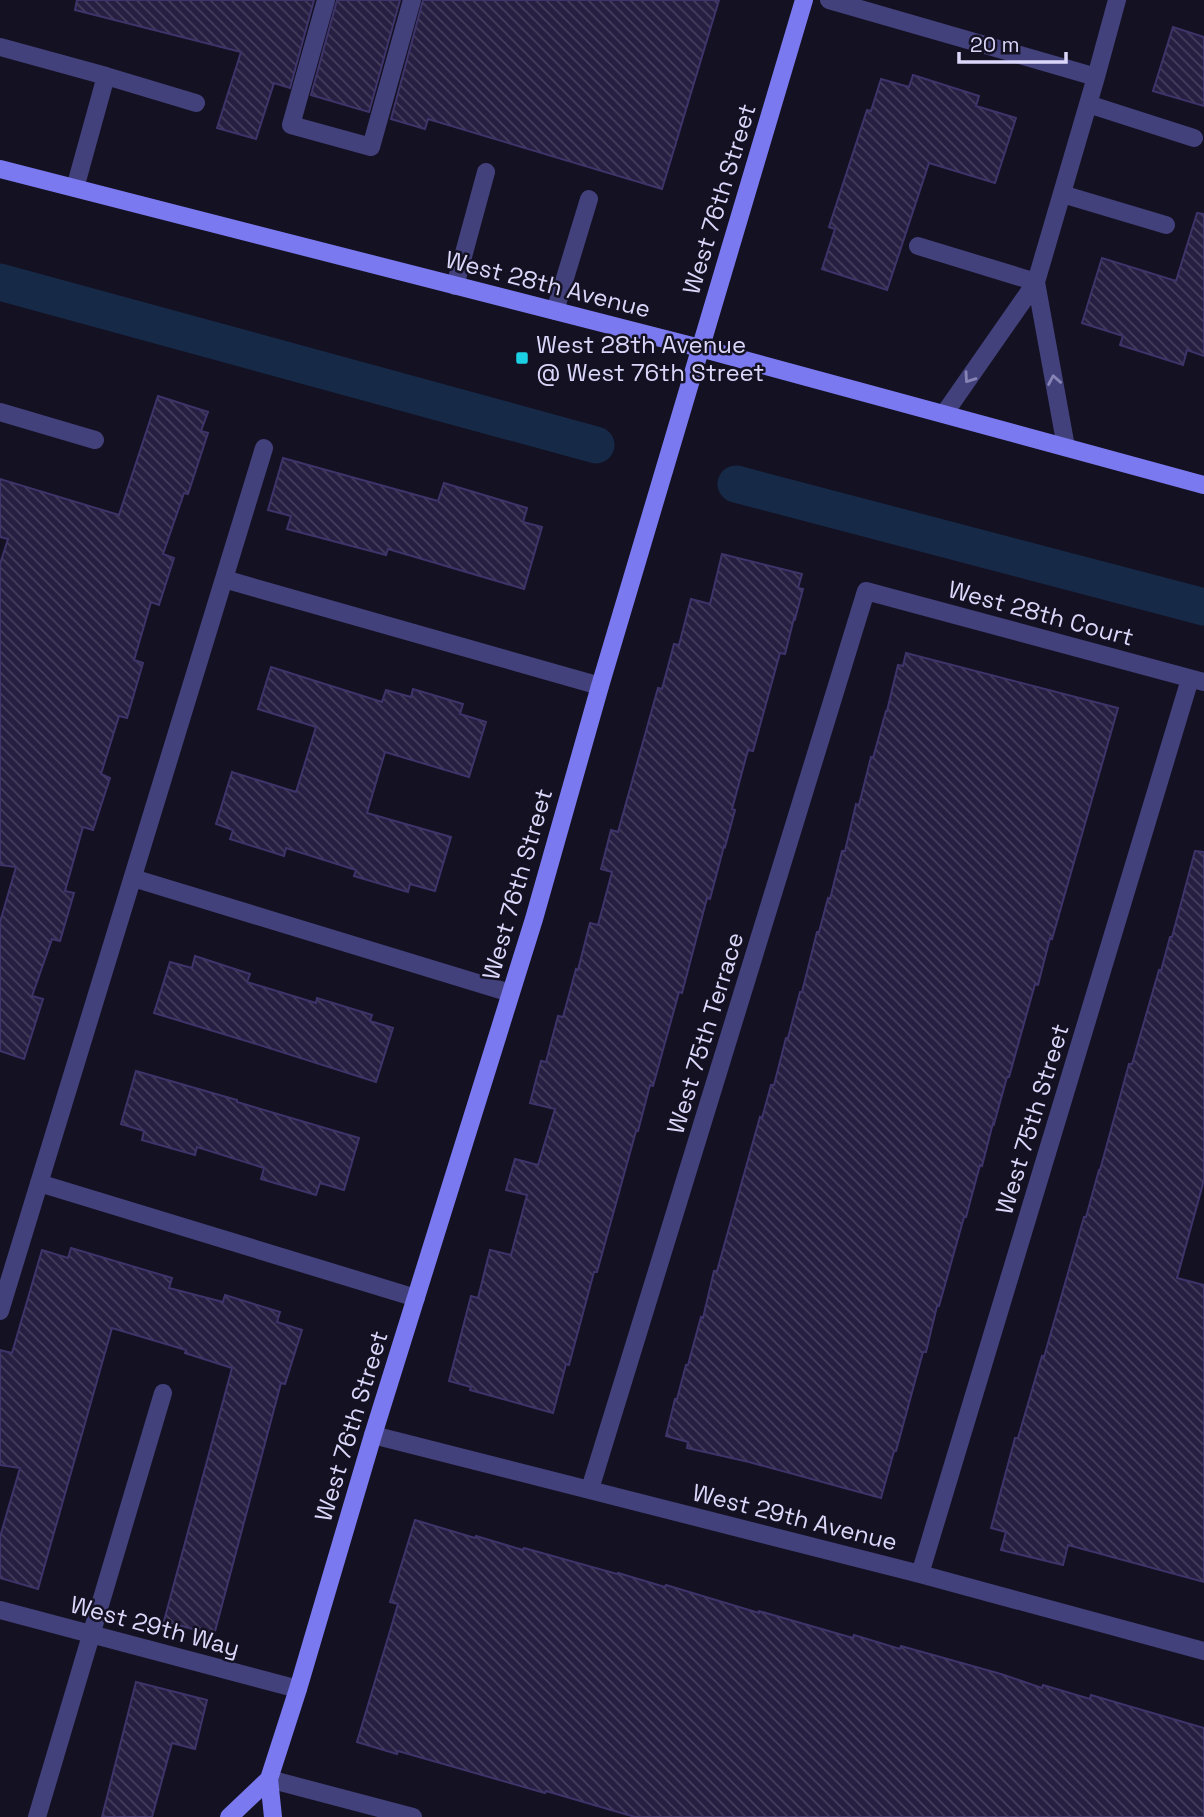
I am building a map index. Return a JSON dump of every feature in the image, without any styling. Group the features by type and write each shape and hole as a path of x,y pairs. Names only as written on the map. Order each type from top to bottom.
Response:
{"street":[{"path":"326,0 291,125 371,147 412,0"},
{"name":"West 76th Street","path":"273,1817 270,1779 373,1435 534,919 600,686 804,0"},
{"path":"829,0 1096,77"},
{"path":"944,414 1036,282 1117,0"},
{"path":"0,47 197,103"},
{"path":"75,188 106,76"},
{"path":"1088,104 1194,138"},
{"name":"West 28th Avenue","path":"0,169 700,348 1204,485"},
{"path":"455,286 486,172"},
{"path":"1062,194 1166,225"},
{"path":"555,311 589,199"},
{"path":"918,246 1036,282"},
{"path":"1036,282 1066,447"},
{"path":"0,412 95,440"},
{"path":"0,1311 264,448"},
{"path":"224,579 600,686"},
{"name":"West 28th Court","path":"866,591 1197,680"},
{"name":"West 75th Terrace","path":"590,1489 866,591"},
{"name":"West 75th Street","path":"919,1574 1197,680"},
{"path":"133,878 510,993"},
{"path":"39,1183 416,1298"},
{"path":"37,1817 163,1392"},
{"name":"West 29th Avenue","path":"373,1435 919,1574 1204,1651"},
{"name":"West 29th Way","path":"0,1611 298,1689"},
{"path":"270,1779 413,1817"},
{"name":"West 76th Street","path":"229,1817 270,1779"}],"building":[{"path":"77,0 314,0 290,88 274,83 256,139 217,128 241,52 75,10"},
{"path":"337,0 400,0 369,112 311,95"},
{"path":"423,0 719,0 662,189 428,119 425,129 391,119"},
{"path":"1173,27 1204,37 1204,106 1153,91"},
{"path":"913,75 979,96 976,106 1016,118 995,183 929,163 887,290 822,269 835,229 829,227 867,110 871,111 881,79 909,87"},
{"path":"1197,213 1204,214 1204,356 1187,350 1183,365 1120,345 1123,336 1082,323 1102,258 1176,281"},
{"path":"158,396 208,412 201,431 208,433 188,494 184,493 163,554 174,558 159,605 151,602 134,660 143,663 127,718 119,716 101,774 110,778 93,830 83,827 65,891 74,893 60,941 52,939 32,996 43,999 24,1059 0,1051 0,922 16,867 0,865 0,564 8,539 0,537 0,479 119,515"},
{"path":"283,458 438,501 444,483 527,508 523,522 542,527 524,589 388,549 386,555 287,529 291,516 268,510"},
{"path":"722,554 802,574 798,588 803,589 785,654 780,653 753,751 748,750 732,809 735,810 710,899 707,898 682,993 679,992 653,1086 650,1085 597,1272 594,1272 553,1413 470,1390 471,1387 449,1381 471,1296 478,1298 490,1250 511,1255 527,1195 506,1190 515,1159 538,1165 555,1109 530,1103 541,1061 546,1062 558,1016 563,1017 590,923 598,925 612,872 601,869 611,830 618,832 658,688 662,689 674,644 679,645 691,599 710,604"},
{"path":"906,653 1118,708 1052,939 1050,938 1038,985 1035,984 881,1498 687,1448 688,1442 666,1436 675,1399 688,1365 701,1317 703,1318 714,1271 717,1271 760,1117 762,1118 771,1085 774,1085 817,932 828,898 830,899 842,851 845,851 856,804 859,805 898,665 903,666"},
{"path":"271,667 382,702 386,690 411,697 413,689 463,704 460,714 486,722 469,777 385,752 367,813 451,837 435,891 410,884 408,892 354,876 356,870 286,848 284,856 230,839 233,830 216,824 232,772 296,792 316,727 258,709"},
{"path":"1195,851 1204,852 1204,1180 1177,1278 1204,1285 1204,1582 1068,1545 1063,1565 1001,1550 1006,1532 991,1528 1015,1438 1018,1438 1042,1356 1044,1357 1129,1064 1132,1064 1159,970 1161,971 1172,937"},
{"path":"195,956 250,974 247,982 316,1003 317,998 372,1015 370,1021 393,1028 376,1082 154,1013 170,962 192,968"},
{"path":"136,1071 359,1138 344,1190 320,1183 316,1195 261,1179 264,1168 197,1147 195,1155 142,1140 144,1131 121,1124"},
{"path":"71,1248 172,1278 169,1288 223,1302 225,1295 280,1312 277,1322 302,1330 285,1384 281,1383 214,1635 164,1621 232,1368 185,1353 186,1350 112,1328 38,1589 0,1578 0,1537 20,1468 0,1465 0,1350 12,1353 42,1250 68,1258"},
{"path":"415,1520 475,1538 476,1536 523,1550 524,1548 665,1587 666,1585 853,1638 854,1635 900,1649 901,1646 1042,1688 1043,1685 1090,1699 1091,1695 1204,1728 1204,1817 635,1817 357,1742 398,1604 390,1602"},
{"path":"136,1682 207,1700 195,1749 172,1743 152,1817 102,1817"}],"waterway":[{"path":"0,282 596,445"},
{"path":"736,484 1204,607"}],"place":[{"name":"West 28th Avenue @ West 76th Street","path":"522,358"}]}
